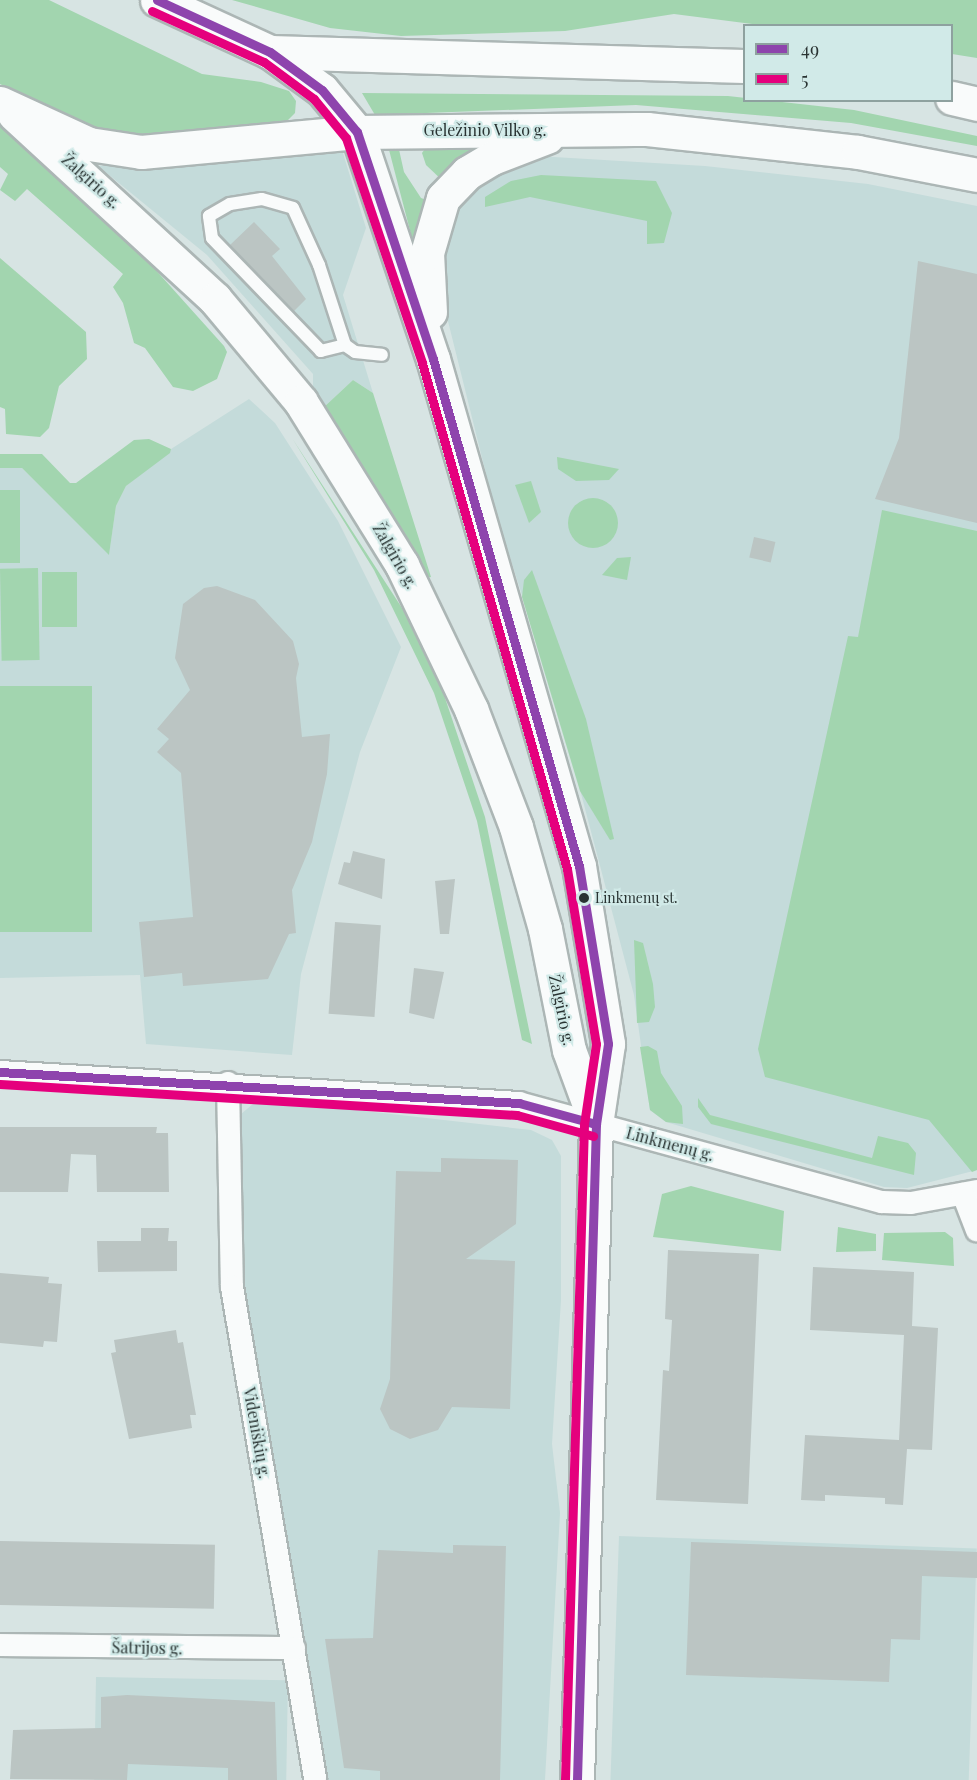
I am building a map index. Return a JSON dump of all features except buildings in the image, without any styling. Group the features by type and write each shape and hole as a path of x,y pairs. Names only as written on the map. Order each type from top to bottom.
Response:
{"main road":[{"path":"157,0 270,52 743,66"},
{"name":"Žalgirio g.","path":"270,52 322,90 357,132 433,359 579,866 608,1044 596,1124 577,1780"},
{"path":"953,98 977,104"},
{"name":"Žalgirio g.","path":"0,103 82,173 214,299 301,402 402,565 471,709 516,827 545,929 569,1050 596,1124"},
{"name":"Geležinio Vilko g.","path":"0,103 89,144 141,152 357,132 647,129 754,138 858,152 977,176"},
{"path":"433,359 427,253 443,198 467,173 492,158 566,130"}],"street":[{"name":"Linkmenų g.","path":"0,1072 228,1083 519,1103 882,1202 911,1203 970,1193"},
{"name":"Videniškių g.","path":"228,1083 232,1287 315,1780"},
{"path":"970,1193 977,1230"},
{"name":"Šatrijos g.","path":"0,1645 294,1648"}],"lane":[{"path":"345,345 321,351 212,238 209,216 230,204 262,199 293,207 319,265 345,345 355,352 382,356"}],"shaded area":[{"path":"342,150 366,228 343,295 373,393 353,380 323,408 313,392 313,374 207,255 98,166"},
{"path":"537,156 705,166 868,184 977,206 977,1170 907,1188 884,1187 666,1122 650,1110 634,995 563,725 495,510 440,289 445,219 479,177"},
{"path":"249,399 275,423 338,521 401,647 360,752 301,974 292,1055 146,1044 140,975 0,978 0,468 22,468 109,554 116,506 126,486 171,449"},
{"path":"259,1099 531,1130 552,1140 561,1156 561,1300 552,1444 560,1513 545,1780 325,1780 239,1254 235,1119"},
{"path":"619,1536 977,1548 969,1780 610,1780"},
{"path":"96,1677 288,1680 286,1780 94,1780"}],"green space":[{"path":"0,0 49,0 202,74 261,82 289,91 296,101 295,113 286,122 140,140 93,131 0,84"},
{"path":"232,0 977,0 977,58 953,54 953,24 752,24 674,14 565,31 401,36 330,28"},
{"path":"362,93 728,96 743,98 743,102 782,102 854,110 977,136 977,146 851,123 636,105 375,115"},
{"path":"0,123 101,209 224,346 227,352 217,379 193,391 173,387 145,348 134,343 123,303 113,287 123,274 27,189 15,201 0,190 8,174 0,167"},
{"path":"491,143 444,182 426,165 422,153 427,146"},
{"path":"398,145 404,172 421,198 432,202 419,243 413,242 388,146"},
{"path":"541,175 656,181 672,213 664,243 647,244 647,221 530,197 485,207 485,197 511,181"},
{"path":"0,258 86,332 87,359 59,386 49,428 40,437 6,434 5,409 0,407"},
{"path":"353,380 373,393 431,577 426,578 391,514 323,408"},
{"path":"292,438 413,625 441,686 485,817 532,1044 522,1040 477,821 434,693 374,570"},
{"path":"149,439 171,449 170,453 126,486 116,506 109,555 22,468 0,468 0,454 42,454 70,483 76,483 134,440"},
{"path":"557,457 619,469 609,480 576,481 558,469"},
{"path":"531,481 541,512 529,523 515,485"},
{"path":"0,490 20,490 20,563 0,563"},
{"path":"593,498 611,505 618,523 611,541 593,548 575,541 568,523 575,505"},
{"path":"882,510 977,531 977,1170 972,1172 929,1120 765,1077 758,1049 848,636 858,637"},
{"path":"631,557 627,580 602,575 617,558"},
{"path":"38,568 40,660 2,661 0,569"},
{"path":"532,570 586,719 614,839 610,840 580,791 522,597 524,580"},
{"path":"42,572 77,572 77,627 42,627"},
{"path":"0,686 92,686 92,932 0,932"},
{"path":"634,940 643,943 653,984 655,1007 649,1022 637,1023"},
{"path":"648,1046 657,1051 661,1073 682,1106 683,1124 666,1122 650,1110 640,1047"},
{"path":"698,1098 710,1115 872,1158 878,1136 908,1143 916,1153 914,1175 711,1124 698,1107"},
{"path":"691,1186 784,1211 781,1251 653,1237 662,1194"},
{"path":"838,1227 876,1234 876,1251 836,1252"},
{"path":"945,1232 953,1238 954,1266 882,1260 884,1233"}],"transit line":[{"name":"49","path":"157,0 270,52 322,90 357,132 433,359 579,866 608,1044 596,1124 577,1780"},
{"name":"5","path":"152,11 264,62 314,99 346,138 422,363 567,869 596,1044 584,1124 565,1780"},
{"name":"49","path":"0,1072 519,1103 596,1124"},
{"name":"5","path":"0,1084 517,1115 593,1136"}],"place":[{"name":"Linkmenų st.","path":"584,898"}]}
